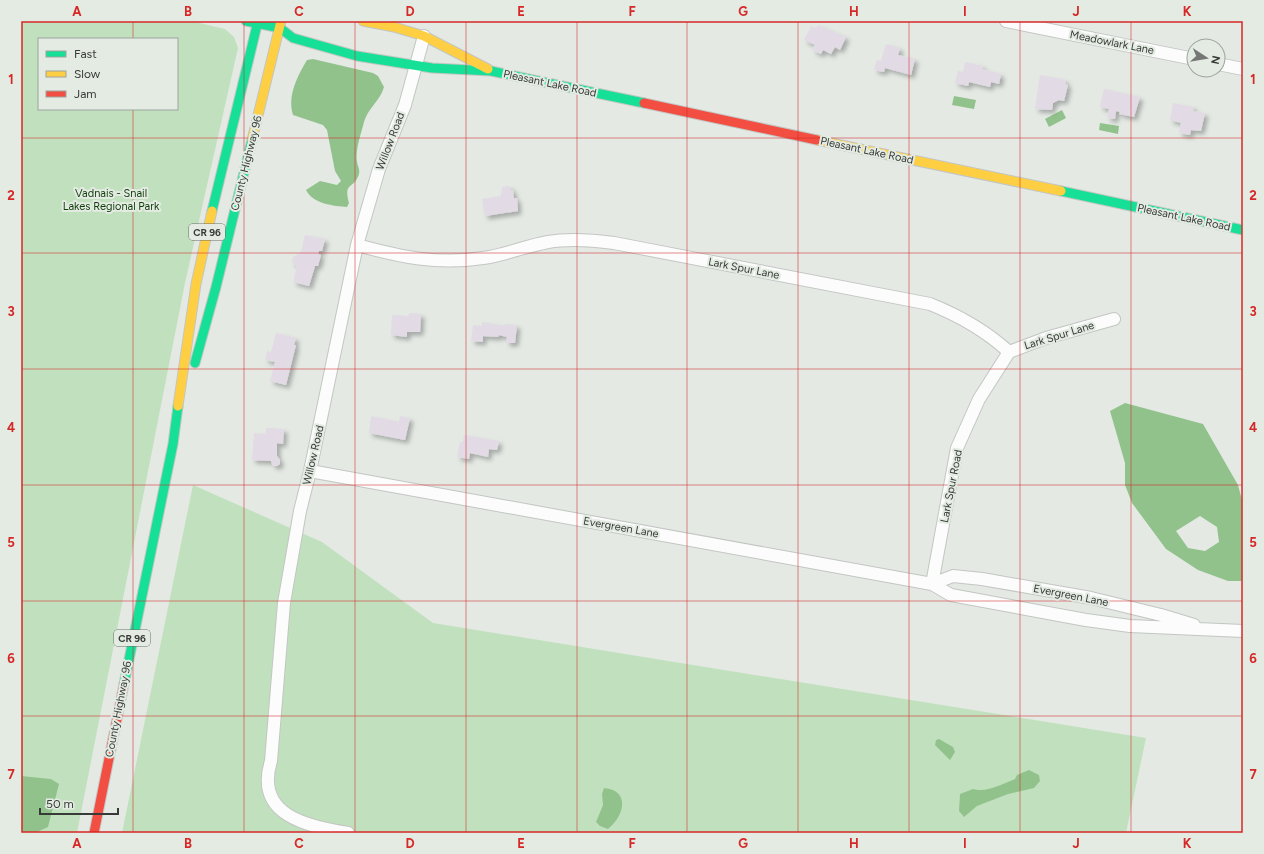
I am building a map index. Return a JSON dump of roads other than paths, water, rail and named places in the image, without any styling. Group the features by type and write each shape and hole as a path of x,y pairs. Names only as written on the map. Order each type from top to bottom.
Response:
{"main road":[{"path":"246,21 284,24"},
{"name":"Pleasant Lake Road","path":"363,21 394,27 424,36 491,71"},
{"name":"County Highway 96","path":"94,833 173,444 196,284 223,160 257,22"},
{"name":"County Highway 96","path":"173,444 216,287 284,24"},
{"name":"Pleasant Lake Road","path":"284,24 293,38 335,51 414,66 491,71 1243,230"},
{"path":"1215,224 1243,238"}],"street":[{"name":"Meadowlark Lane","path":"1006,21 1186,57"},
{"name":"Willow Road","path":"348,833 322,827 286,815 273,801 268,784 284,603 300,511 310,471 357,245 377,175 404,105 414,66 424,36"},
{"path":"1226,66 1243,69"},
{"name":"Lark Spur Lane","path":"357,245 411,259 452,261 484,258 548,242 592,240 614,243 930,304 953,313 974,324 1009,352 1046,338 1114,319"},
{"name":"Lark Spur Road","path":"932,584 957,448 980,397 1009,352"},
{"name":"Evergreen Lane","path":"310,471 932,584 951,595 1086,620 1156,628 1243,630"},
{"name":"Evergreen Lane","path":"932,584 953,576 1033,588 1126,606 1208,629"}],"park label":[{"name":"Vadnais - Snail Lakes Regional Park","path":"111,199"}]}
